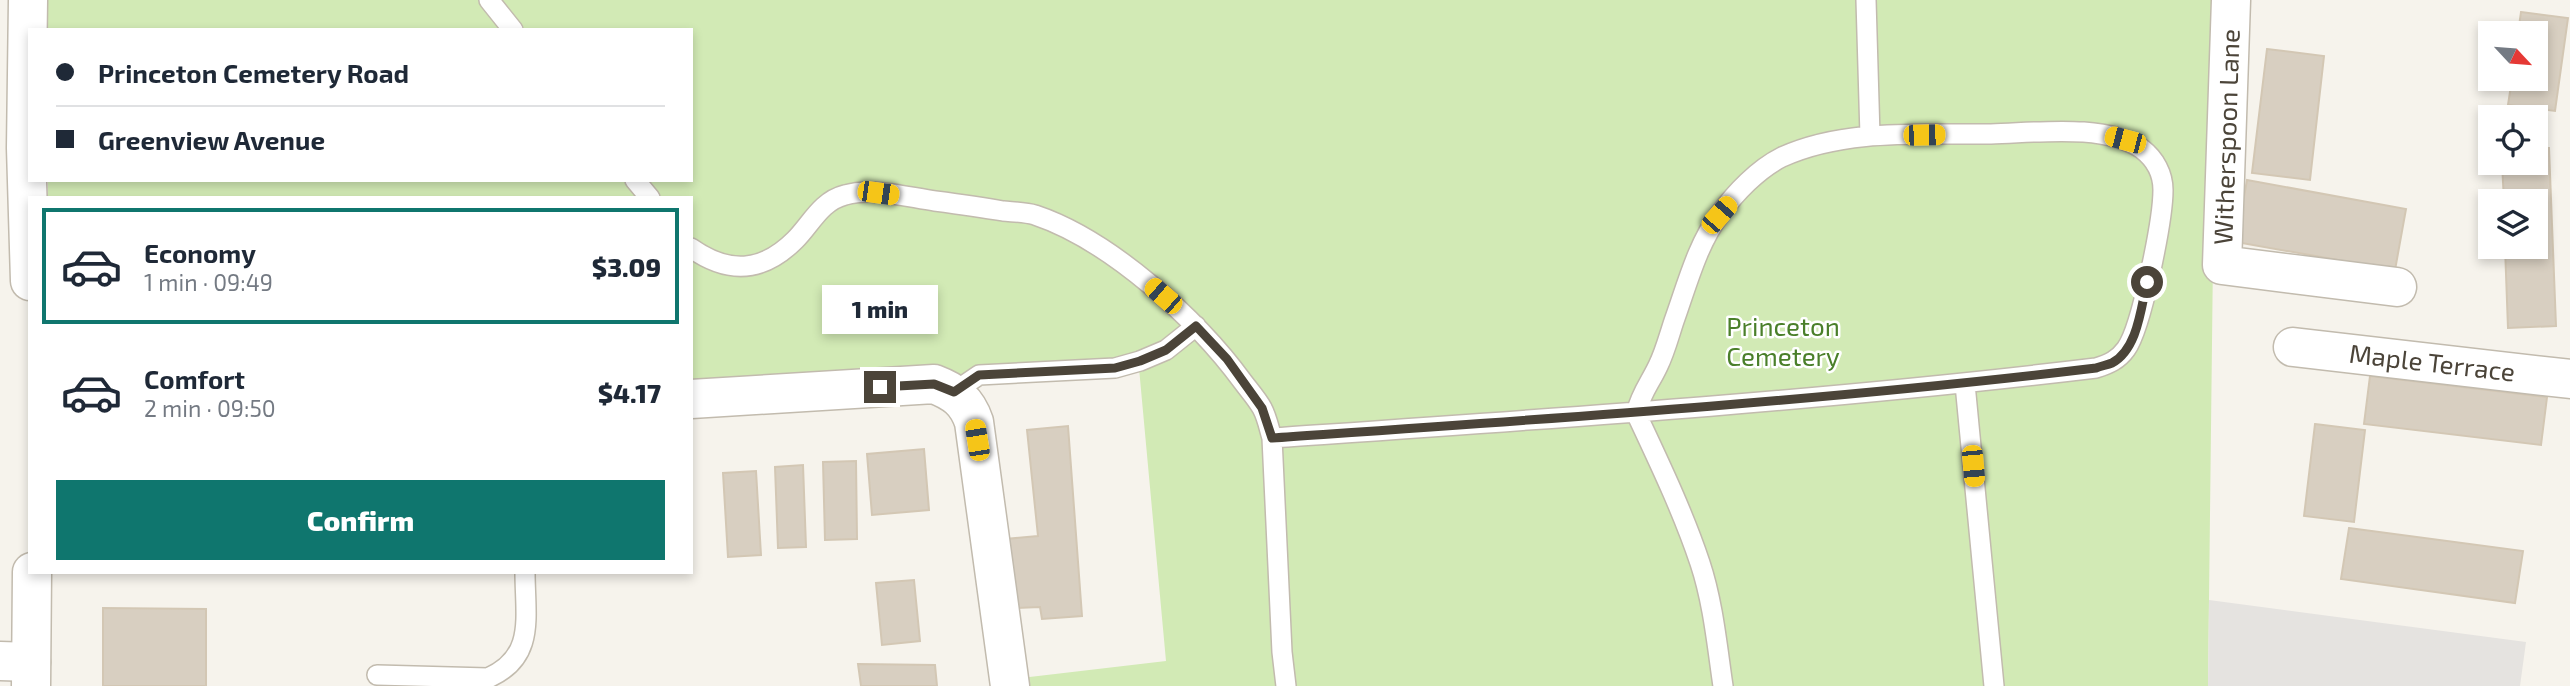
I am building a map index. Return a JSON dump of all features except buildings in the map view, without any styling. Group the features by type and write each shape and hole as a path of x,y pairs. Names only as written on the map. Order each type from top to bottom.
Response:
{"street":[{"path":"28,0 13,147 28,265"},
{"name":"Witherspoon Lane","path":"2231,0 2222,265 2398,287"},
{"name":"Maple Terrace","path":"2293,347 2570,379"},
{"path":"693,399 934,384 954,392 969,408 974,422 1010,686"},
{"path":"21,670 32,574"}],"lane":[{"path":"489,0 511,28"},
{"path":"1866,0 1870,136"},
{"path":"1272,438 1636,413 1965,384 2096,368 2114,362 2127,348 2136,329 2158,234 2163,188 2158,167 2143,150 2125,140 2086,133 1870,136 1825,143 1781,158 1749,181 1719,215 1700,249 1658,366 1641,393 1636,413 1700,564 1712,611 1723,686"},
{"path":"637,182 648,196"},
{"path":"693,248 727,267 749,267 768,259 794,241 823,206 845,195 878,193 1034,215 1068,230 1104,251 1146,282 1196,326 1227,359 1262,408 1272,438 1286,686"},
{"path":"954,392 979,375 1115,368 1166,350 1196,326"},
{"path":"1965,384 1994,686"},
{"path":"377,675 488,678 503,671 513,663 524,642 525,574"}],"green space":[{"name":"Princeton Cemetery","path":"48,0 2216,0 2208,686 1022,686 1021,678 1166,661 1139,368 693,393 693,196 48,196 48,182 693,182 693,28 48,28"}],"shaded area":[{"path":"2209,600 2526,642 2520,686 2208,686"}],"route":[{"path":"880,387 934,384 954,392 979,375 1115,368 1166,350 1196,326 1227,359 1262,408 1272,438 1636,413 1965,384 2096,368 2114,362 2127,348 2136,329 2147,282"}]}
